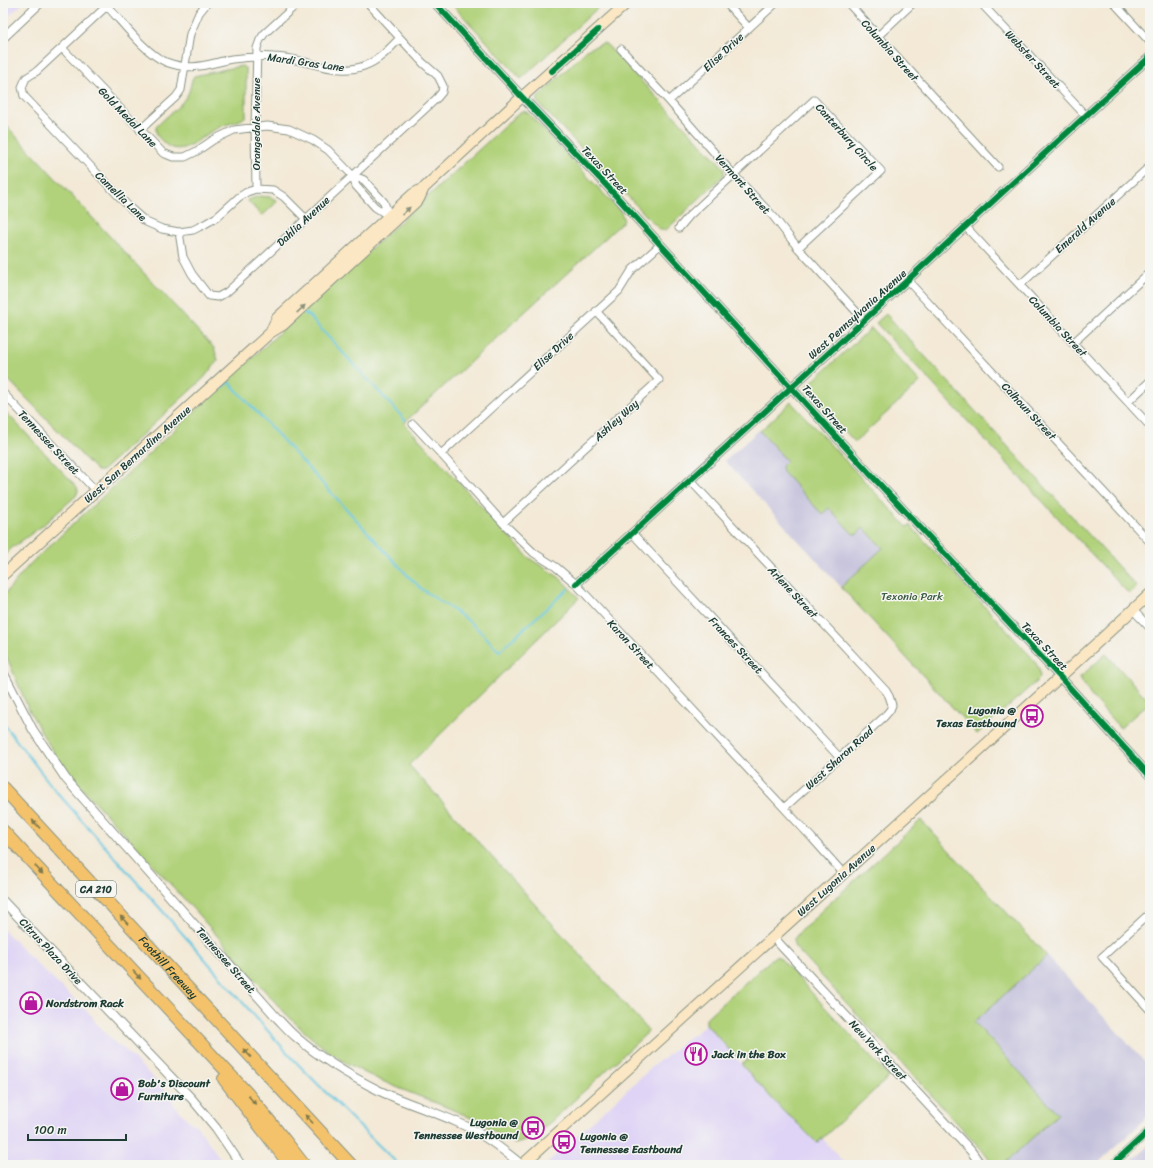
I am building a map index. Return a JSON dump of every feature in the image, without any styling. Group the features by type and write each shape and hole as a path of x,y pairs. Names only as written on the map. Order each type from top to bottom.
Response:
{"highway":[{"name":"Foothill Freeway","path":"3,788 334,1146"},
{"name":"CA 210","path":"3,831 178,1019"},
{"path":"178,1019 290,1165"},
{"path":"178,1019 246,1092 304,1165"},
{"path":"334,1146 351,1165"},
{"path":"334,1146 355,1165"}],"main road":[{"name":"West San Bernardino Avenue","path":"270,333 277,318 388,216 413,194 424,188 522,97 627,3"},
{"name":"West San Bernardino Avenue","path":"3,575 270,333 283,325 342,271 419,199 424,188"},
{"path":"342,271 346,263 386,226 388,216"},
{"name":"West Lugonia Avenue","path":"522,1165 1150,594"}],"street":[{"path":"3,38 40,3"},
{"path":"140,130 176,97 181,90 190,34 199,13 207,3"},
{"name":"Orangedale Avenue","path":"256,189 255,127 257,48 264,34 298,3"},
{"path":"368,3 400,38"},
{"name":"Texas Street","path":"435,3 606,185 1150,776"},
{"path":"726,3 749,28"},
{"name":"Elise Drive","path":"669,101 776,3"},
{"name":"Columbia Street","path":"848,3 998,167"},
{"path":"878,36 913,3"},
{"name":"Webster Street","path":"981,3 1086,116"},
{"path":"1114,3 1150,42"},
{"path":"62,48 109,4"},
{"name":"Mardi Gras Lane","path":"109,4 151,54 166,62 185,67 197,67 256,56 279,57 321,67 346,69 364,66 379,58 400,38"},
{"name":"Dahlia Avenue","path":"179,232 183,257 192,274 209,296 218,297 227,292 442,92 443,86 438,76 423,63 400,38"},
{"name":"Camellia Lane","path":"62,48 37,71 26,78 22,87 24,96 129,207 146,222 162,229 179,232 193,230 217,217 239,197 256,189"},
{"name":"Gold Medal Lane","path":"62,48 163,153 173,157 185,157 197,151 212,140 234,130 267,126 289,129 313,140 328,150 352,175 356,186 377,209 388,216"},
{"name":"Vermont Street","path":"621,49 733,174 773,216 798,248 864,320"},
{"name":"West Pennsylvania Avenue","path":"576,584 1150,57"},
{"name":"Canterbury Circle","path":"733,174 814,100 881,171 798,248"},
{"name":"Emerald Avenue","path":"1020,285 1150,166"},
{"path":"679,228 689,216 733,174"},
{"path":"256,189 273,190 284,197 306,219"},
{"name":"Columbia Street","path":"966,227 1150,426"},
{"name":"Elise Drive","path":"441,454 619,291 635,266 660,244"},
{"path":"1073,343 1150,272"},
{"name":"Calhoun Street","path":"908,280 1150,542"},
{"name":"Ashley Way","path":"503,523 659,380 596,311"},
{"path":"1128,402 1150,381"},
{"name":"Tennessee Street","path":"3,392 96,491"},
{"name":"Karon Street","path":"413,424 503,523 534,553 556,567 576,584 843,873"},
{"name":"Arlene Street","path":"690,480 886,691 892,705"},
{"name":"Frances Street","path":"632,533 840,758"},
{"path":"1133,610 1150,628"},
{"name":"Tennessee Street","path":"3,672 33,730 66,779 296,1037 317,1054 381,1092 458,1122 472,1129 495,1144 522,1165"},
{"name":"West Sharon Road","path":"784,808 888,714 892,705"},
{"name":"Citrus Plaza Drive","path":"3,901 192,1099 216,1128 241,1165"},
{"path":"1150,913 1102,957 1150,1010"},
{"name":"New York Street","path":"773,937 971,1151 981,1165"},
{"path":"1112,1165 1150,1130"}],"shaded area":[{"path":"3,3 23,3 3,21"},
{"path":"759,430 788,461 822,514 828,508 853,534 857,534 864,528 883,548 841,587 725,461"},
{"path":"3,929 41,968 92,1016 96,1023 118,1046 123,1048 172,1097 174,1105 190,1122 196,1125 225,1165 3,1165"},
{"path":"1047,956 1150,1067 1150,1115 1096,1165 1003,1165 1058,1114 974,1022"},
{"path":"706,1024 784,1112 817,1143 822,1138 846,1165 545,1165 660,1060 664,1059"},
{"path":"1150,1144 1150,1165 1127,1165"}],"green space":[{"path":"451,3 603,3 521,79"},
{"path":"604,43 724,168 724,175 666,230 660,230 537,102 538,97 588,49"},
{"path":"242,66 246,69 246,116 244,118 212,131 185,148 171,148 159,138 156,132 156,127 188,95 194,76"},
{"path":"524,111 528,113 621,212 624,221 407,420 405,424 529,558 560,578 579,598 409,765 649,1031 542,1130 529,1140 515,1144 465,1115 379,1080 346,1063 315,1041 286,1014 203,920 78,784 61,763 44,737 28,708 3,648 3,596 30,564 305,309 520,112"},
{"path":"3,122 214,348 218,360 204,378 102,471 97,471 3,374"},
{"path":"260,196 270,197 278,201 262,216 247,200"},
{"path":"886,314 1137,587 1129,594 876,323"},
{"path":"871,328 920,382 855,442 805,388"},
{"name":"Texonia Park","path":"791,402 907,527 910,525 1034,660 1040,671 1039,679 977,734 841,587 883,548 864,528 857,534 853,534 829,508 822,514 783,472 782,466 787,461 760,431"},
{"path":"3,409 77,487 78,491 76,496 42,526 13,547 3,557"},
{"path":"1106,654 1150,702 1120,728 1091,696 1080,677"},
{"path":"921,820 1047,956 974,1022 1058,1114 1003,1165 993,1165 982,1150 794,946 794,939 801,930"},
{"path":"775,956 779,957 889,1077 817,1143 784,1112 742,1065 742,1063 748,1060 746,1057 740,1058 737,1055 735,1056 706,1024 706,1018 708,1016"}],"waterway":[{"path":"304,313 308,315 405,420"},
{"path":"209,394 211,396 229,382 409,577 423,590 465,618 499,651 568,589"},
{"path":"3,723 54,789 293,1059 399,1165"}],"cycle path":[{"path":"435,3 606,185 871,475 1060,677 1150,776"},
{"path":"552,71 598,30"},
{"path":"576,584 1150,57"},
{"path":"1112,1165 1150,1130"}],"place":[{"name":"Lugonia @ Texas Eastbound","path":"1032,716"},
{"name":"Nordstrom Rack","path":"31,1003"},
{"name":"Jack in the Box","path":"696,1054"},
{"name":"Bob's Discount Furniture","path":"122,1089"},
{"name":"Lugonia @ Tennessee Westbound","path":"533,1128"},
{"name":"Lugonia @ Tennessee Eastbound","path":"564,1142"}]}
